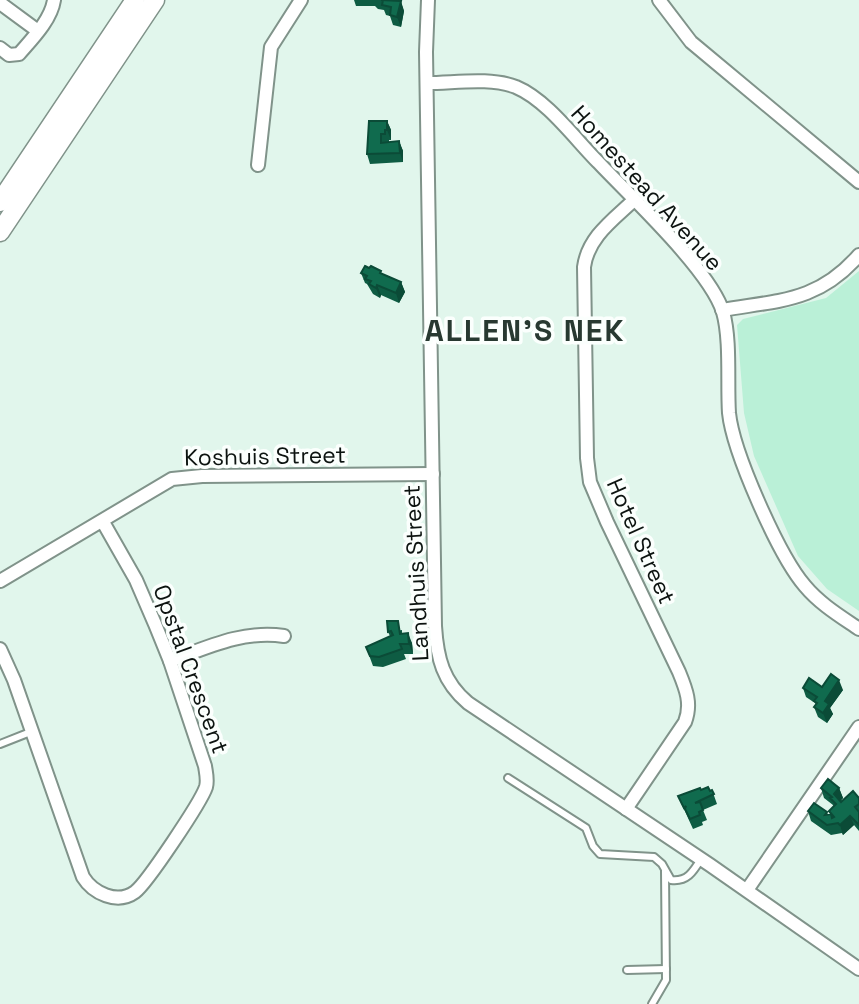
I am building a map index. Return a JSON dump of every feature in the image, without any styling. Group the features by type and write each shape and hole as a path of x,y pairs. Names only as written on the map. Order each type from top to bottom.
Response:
{"main road":[{"path":"0,202 135,0"},
{"path":"0,232 155,0"}],"street":[{"path":"0,48 9,55 19,54 53,8 54,0"},
{"path":"258,165 271,47 301,0"},
{"name":"Landhuis Street","path":"428,0 436,649 445,677 468,703 747,890 859,969"},
{"path":"659,0 691,42 859,183"},
{"path":"0,3 38,31"},
{"name":"Homestead Avenue","path":"427,83 500,83 531,95 634,200 697,270 722,310 730,414 739,453 781,547 797,576 816,598 859,629"},
{"name":"Hotel Street","path":"626,809 685,722 689,707 679,672 590,482 587,458 586,253 595,238 634,200"},
{"path":"722,310 807,294 836,279 859,255"},
{"name":"Koshuis Street","path":"0,581 172,479 433,474"},
{"name":"Opstal Crescent","path":"0,649 33,731 83,877 90,887 99,893 124,897 135,892 201,799 207,781 205,766 170,661 136,580 103,522"},
{"path":"170,661 224,640 248,634 284,636"},
{"path":"747,890 859,727"}],"lane":[{"path":"0,744 33,731"},
{"path":"509,778 586,828 593,846 600,854 654,857 659,860 671,880 676,881 692,874 701,859"},
{"path":"652,1004 666,980 665,869"},
{"path":"627,970 666,969"}],"green space":[{"path":"859,271 859,611 827,589 798,556 754,456 744,413 737,325 743,319 826,298"}],"building":[{"path":"383,0 401,1 397,17 390,15 391,7 382,5"},
{"path":"369,121 387,121 387,130 385,134 381,134 381,143 399,141 400,153 367,154"},
{"path":"365,266 371,266 401,282 396,293 369,284 371,281 365,279 367,276 361,273"},
{"path":"387,621 398,621 400,634 408,633 409,644 400,644 402,649 379,657 370,656 366,647 393,635 391,631 388,632"},
{"path":"831,674 839,680 825,701 829,704 823,713 814,707 817,697 803,688 809,678 822,687"},
{"path":"828,779 839,788 834,794 841,802 853,791 859,798 859,804 855,807 859,812 859,825 850,816 840,825 827,825 808,811 814,803 827,812 825,815 831,814 832,818 834,817 829,811 836,804 821,788"},
{"path":"708,787 714,794 695,803 700,802 703,810 699,812 700,815 690,819 686,806 684,808 678,796"}],"district":[{"name":"ALLEN'S NEK","path":"525,331"}]}
